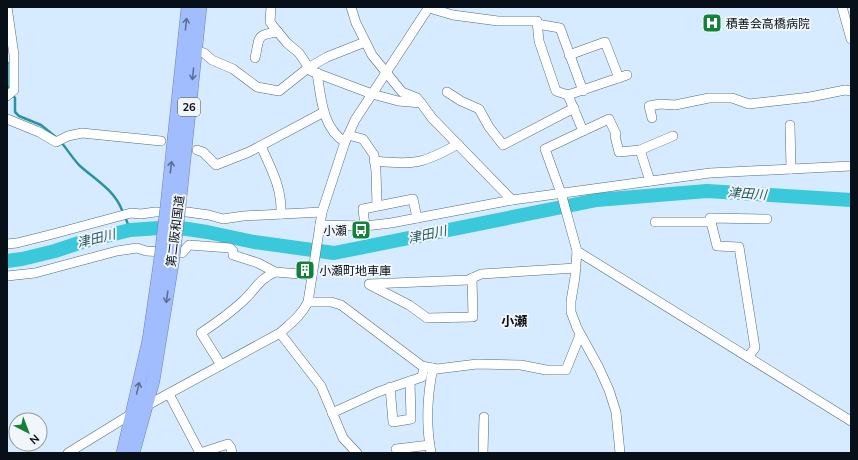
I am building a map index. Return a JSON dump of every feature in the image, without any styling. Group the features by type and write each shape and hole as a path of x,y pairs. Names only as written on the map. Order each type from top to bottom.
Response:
{"highway":[{"name":"第二阪和国道","path":"173,207 188,7"},
{"name":"第二阪和国道","path":"134,453 147,405 160,339 173,207 200,7"},
{"name":"第二阪和国道","path":"123,453 167,258"}],"street":[{"path":"7,7 14,55 10,94"},
{"path":"271,7 270,22 287,43 299,54 310,71 372,94 398,101 421,103"},
{"path":"351,7 356,23 372,55 402,92 417,98 432,118 512,200"},
{"path":"842,7 851,39"},
{"path":"68,453 147,405 280,333 295,321 308,302 322,212 346,139 355,120 429,8 453,15 498,21 537,21 537,24 560,28 582,91"},
{"path":"537,24 539,41 556,90 568,95 623,76 605,42 570,55"},
{"path":"255,58 262,34 278,32"},
{"path":"195,50 204,53 212,60 233,69 257,87 279,91 308,68 327,57 365,42"},
{"path":"317,73 324,112 339,138 363,139 374,155 376,171 376,206"},
{"path":"652,118 649,106 660,104 675,105 709,98 732,98 749,104 810,97 845,90 851,91"},
{"path":"447,92 461,101 479,109 502,145 574,108"},
{"path":"568,95 583,131"},
{"path":"197,150 203,152 216,165 260,146 324,112"},
{"path":"7,119 39,132 56,142 75,134 82,133 161,141"},
{"path":"620,453 616,412 609,390 599,368 580,335 571,312 577,251 567,220 561,193 544,149 609,119 616,134 615,136 619,152 640,150 673,136"},
{"path":"790,125 791,169"},
{"path":"374,161 404,164 416,163 440,154 458,144"},
{"path":"260,146 278,186 281,214"},
{"path":"640,150 650,181"},
{"path":"320,225 365,226 512,200 710,173 851,166"},
{"path":"365,226 363,209 413,199 417,218"},
{"path":"7,244 53,234 131,213 187,212 209,215 223,219 322,212"},
{"path":"655,222 710,217 766,219"},
{"path":"710,217 717,246 739,247 755,348 748,357"},
{"path":"7,276 35,273 117,251 137,248 146,251 182,253 189,245 230,248 233,251 233,255 258,263 275,272 312,275"},
{"path":"577,251 851,421"},
{"path":"472,278 473,317 427,318 409,305 369,284 468,280 472,278 480,274 576,268"},
{"path":"221,365 201,333 222,319 245,300 260,281 275,272"},
{"path":"308,302 331,302 341,305 403,353 422,366 429,368 438,369 477,364 521,365 546,370 566,370 580,335"},
{"path":"280,333 321,386 343,438 357,453"},
{"path":"332,413 390,387 422,377 429,368"},
{"path":"396,449 430,449 428,413 429,368"},
{"path":"390,387 393,422 411,419 410,381"},
{"path":"169,394 200,452 228,444 232,453"},
{"path":"483,453 484,417"}],"water":[{"path":"7,61 11,67 12,75 7,90"}],"waterway":[{"path":"8,89 15,98 15,112 19,116 41,125 57,138"},
{"path":"61,142 80,166 109,191 119,203 122,210"},
{"name":"津田川","path":"7,261 55,251 82,242 130,230 174,227 254,242 334,253 597,200 707,191 851,200"},
{"path":"126,219 130,230"}],"place":[{"name":"積善会高橋病院","path":"712,23"},
{"name":"小瀬","path":"361,230"},
{"name":"小瀬町地車庫","path":"305,270"}],"district":[{"name":"小瀬","path":"514,321"}]}
